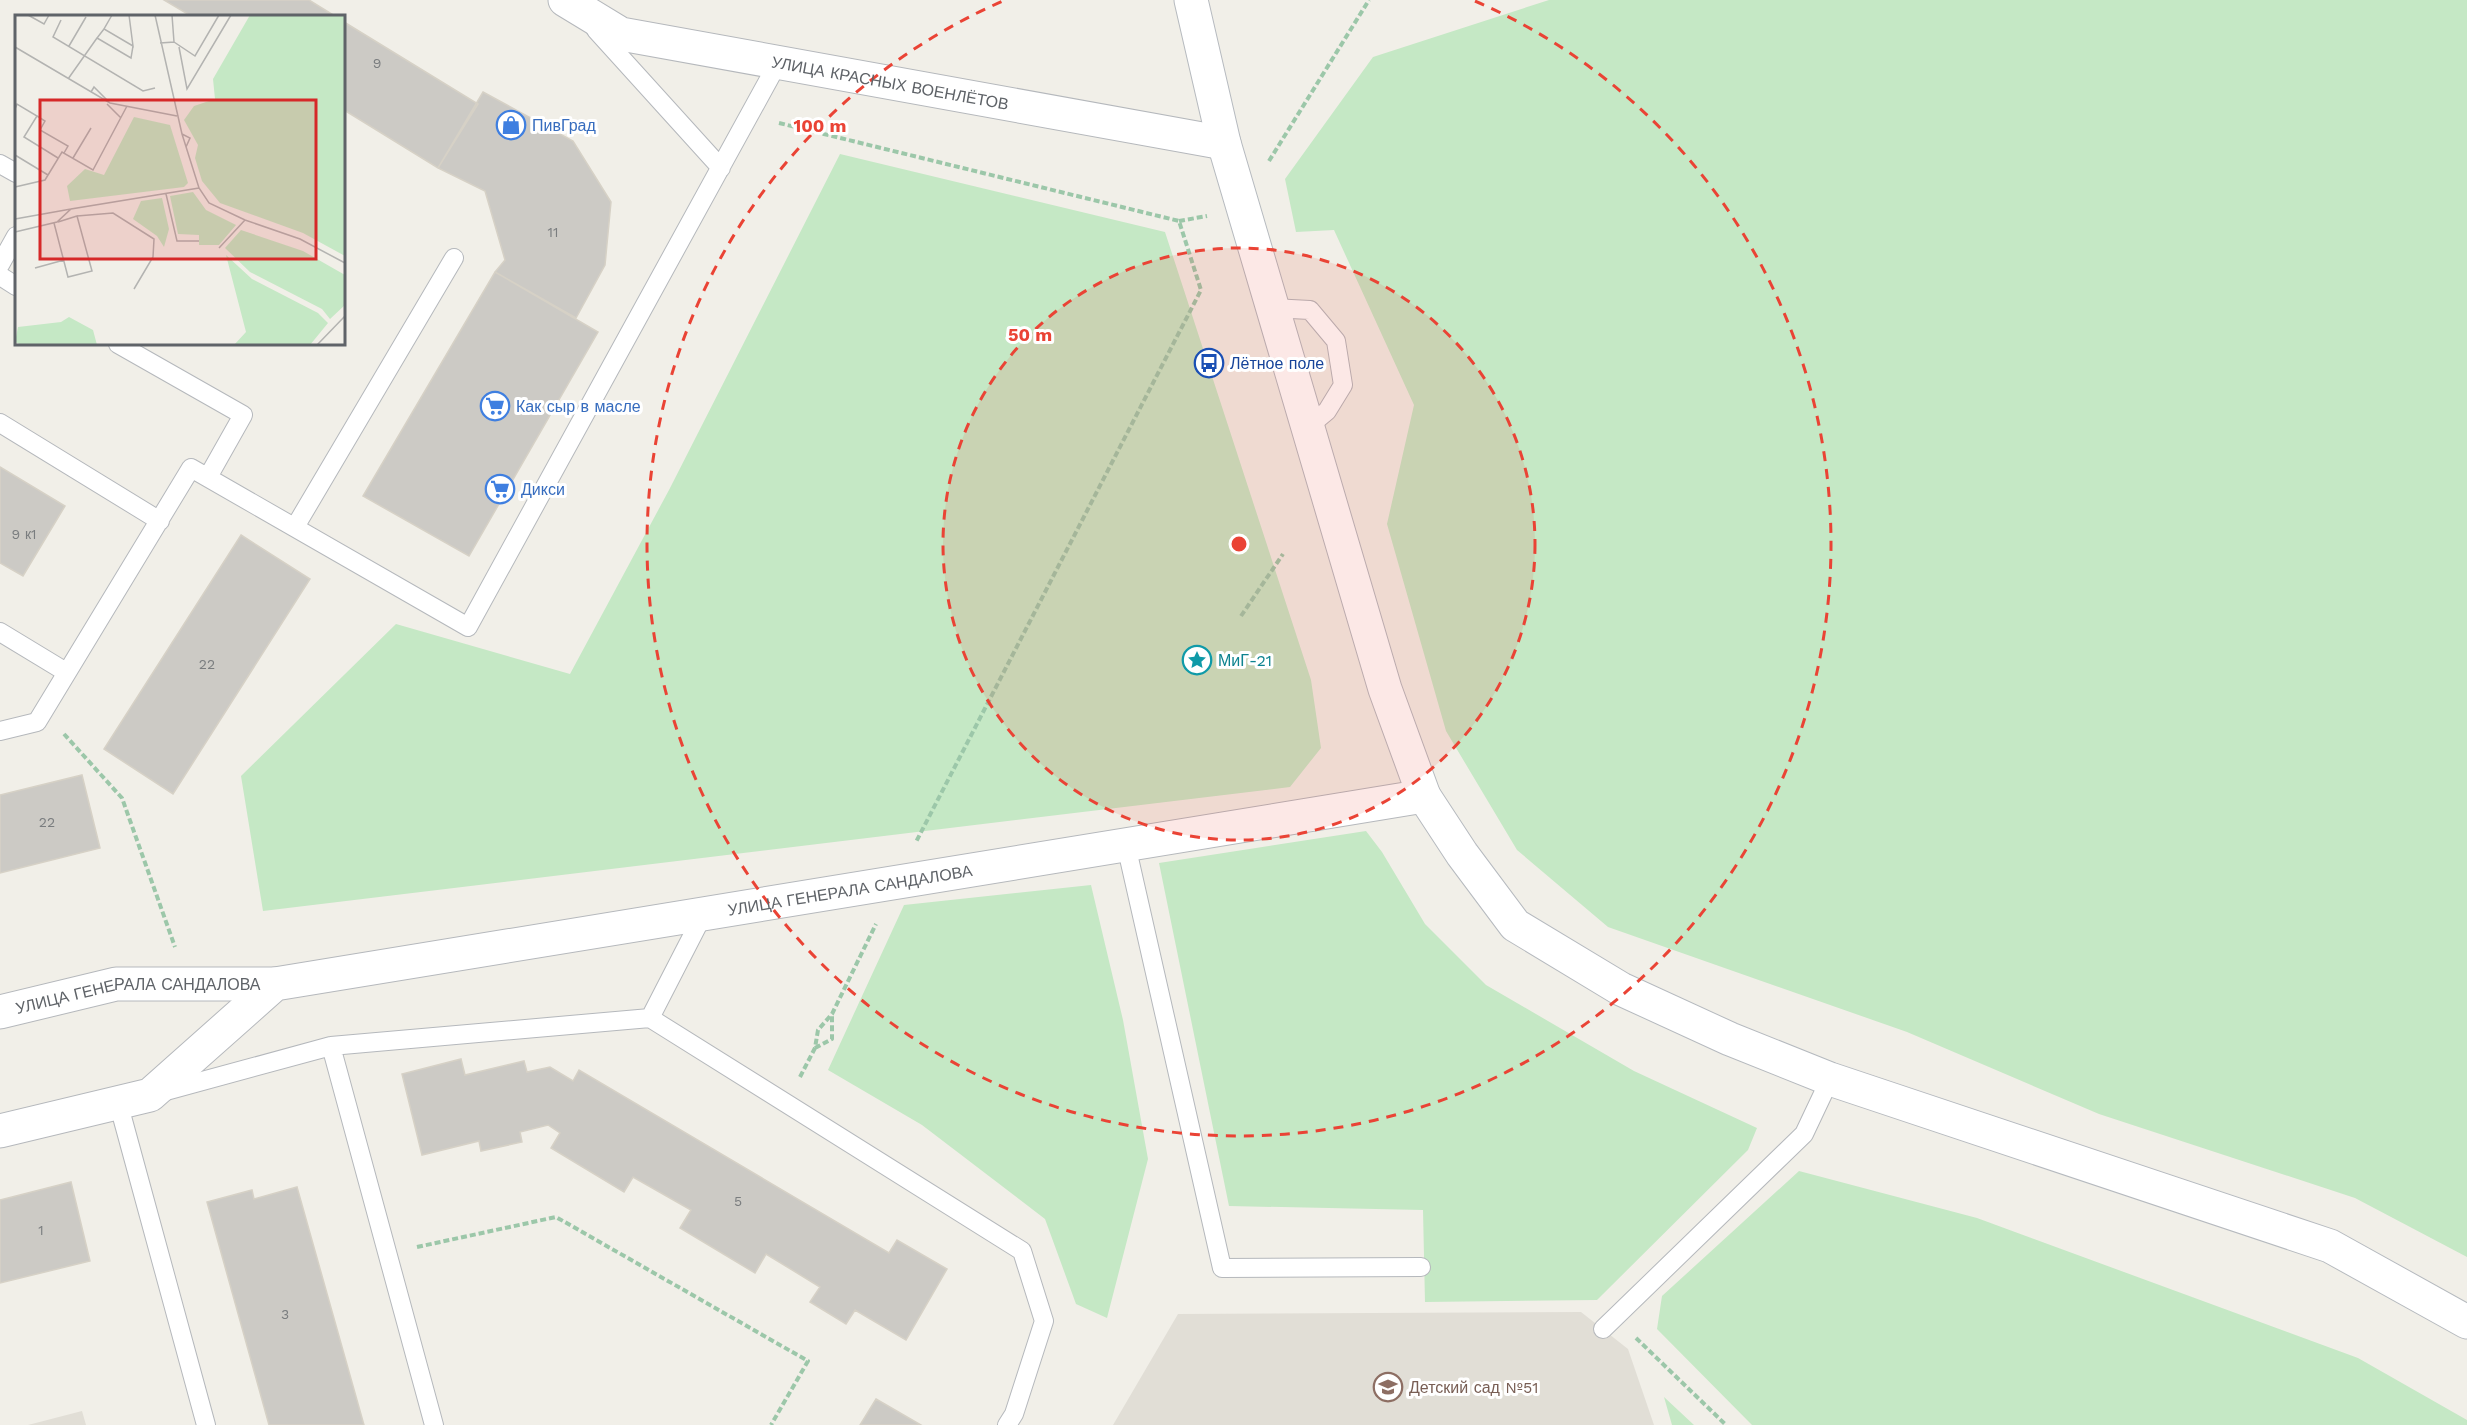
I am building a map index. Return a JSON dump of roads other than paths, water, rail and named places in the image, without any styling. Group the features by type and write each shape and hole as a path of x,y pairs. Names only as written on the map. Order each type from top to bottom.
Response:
{"street":[{"path":"1191,0 1224,143 1385,689 1424,796 1462,854 1515,925 1622,989 1730,1039 1830,1079 2330,1246 2467,1322"},
{"name":"УЛИЦА КРАСНЫХ ВОЕНЛЁТОВ","path":"580,2 621,34 1224,143"},
{"name":"УЛИЦА ГЕНЕРАЛА САНДАЛОВА","path":"0,1012 116,984 276,984 1424,796"},
{"name":"УЛИЦА ГЕНЕРАЛА САНДАЛОВА","path":"0,1131 150,1095 276,984"}],"lane":[{"path":"580,2 722,168"},
{"path":"0,731 37,722 191,468 468,627 779,61"},
{"path":"0,164 15,172"},
{"path":"0,265 15,238"},
{"path":"295,527 454,258"},
{"path":"0,276 15,285"},
{"path":"1272,308 1310,310 1336,341 1343,385 1327,411 1309,426"},
{"path":"120,345 243,415 208,477"},
{"path":"0,423 160,521"},
{"path":"0,632 66,672"},
{"path":"1126,845 1222,1268 1421,1267"},
{"path":"650,1018 703,915"},
{"path":"150,1095 331,1046 650,1018 1022,1251 1044,1321 1014,1414 1007,1425"},
{"path":"331,1046 434,1425"},
{"path":"1608,1325 1804,1134 1830,1079"},
{"path":"118,1102 206,1425"}],"place":[{"name":"ПивГрад","path":"511,125"},
{"name":"Лётное поле","path":"1209,363"},
{"name":"Как сыр в масле","path":"495,406"},
{"name":"Дикси","path":"500,489"},
{"name":"МиГ-21","path":"1197,660"},
{"name":"Детский сад №51","path":"1388,1387"}]}
